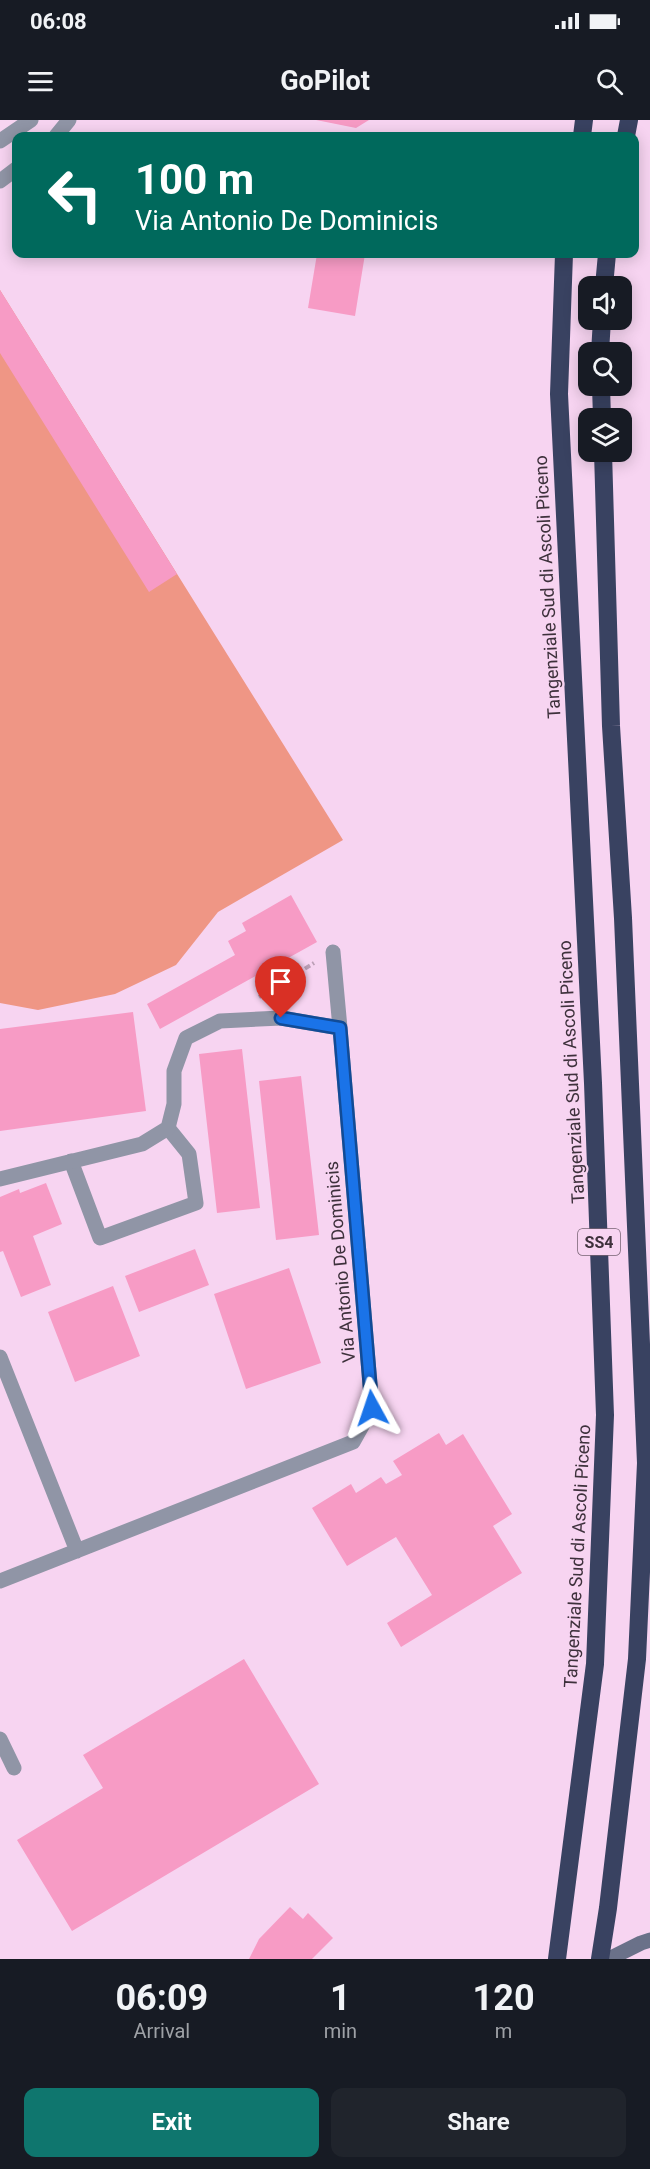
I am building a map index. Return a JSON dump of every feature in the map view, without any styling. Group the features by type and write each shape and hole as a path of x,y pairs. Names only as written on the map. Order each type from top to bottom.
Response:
{"highway":[{"name":"Tangenziale Sud di Ascoli Piceno","path":"557,1959 595,1664 605,1415 593,1083 559,394 564,258"},
{"path":"605,276 606,258"},
{"name":"SS4","path":"600,1959 637,1659 646,1463 624,930 611,726 603,462"}],"street":[{"path":"14,132 32,120"},
{"path":"59,132 69,120"},
{"name":"Via Antonio De Dominicis","path":"0,1581 353,1442 372,1408 333,952"},
{"path":"0,1179 142,1144 168,1128 174,1104 174,1071 186,1038 220,1021 281,1018 340,1028"},
{"path":"71,1161 100,1238 196,1203 189,1154 168,1128"},
{"path":"0,1357 77,1551"},
{"path":"0,1739 14,1768"},
{"path":"609,1959 650,1940"}],"path":[{"path":"257,998 333,952"}],"shaded area":[{"path":"0,290 343,840 218,912 176,965 115,994 38,1010 0,1003"}],"building":[{"path":"316,120 369,120 356,128"},
{"path":"316,258 364,258 355,316 308,308"},
{"path":"0,290 177,574 149,592 0,353"},
{"path":"291,895 317,942 160,1029 147,1004 235,955 228,941 246,931 242,923"},
{"path":"133,1012 146,1111 0,1131 0,1029"},
{"path":"242,1049 260,1208 217,1213 199,1054"},
{"path":"301,1076 319,1235 276,1240 259,1081"},
{"path":"46,1183 62,1224 33,1236 51,1285 21,1297 3,1251 0,1252 0,1197 19,1189 20,1193"},
{"path":"195,1249 209,1285 139,1312 125,1276"},
{"path":"289,1268 321,1363 246,1389 214,1294"},
{"path":"113,1286 140,1356 75,1382 48,1312"},
{"path":"439,1433 446,1445 463,1434 512,1514 493,1526 522,1573 401,1647 387,1623 432,1595 396,1537 347,1566 312,1508 351,1484 356,1493 381,1477 386,1484 402,1475 393,1461"},
{"path":"244,1659 319,1784 72,1931 17,1840 103,1788 83,1755"},
{"path":"290,1907 303,1919 308,1913 333,1938 312,1959 249,1959 259,1939"}],"route":[{"path":"281,1018 340,1028 372,1408"}]}
